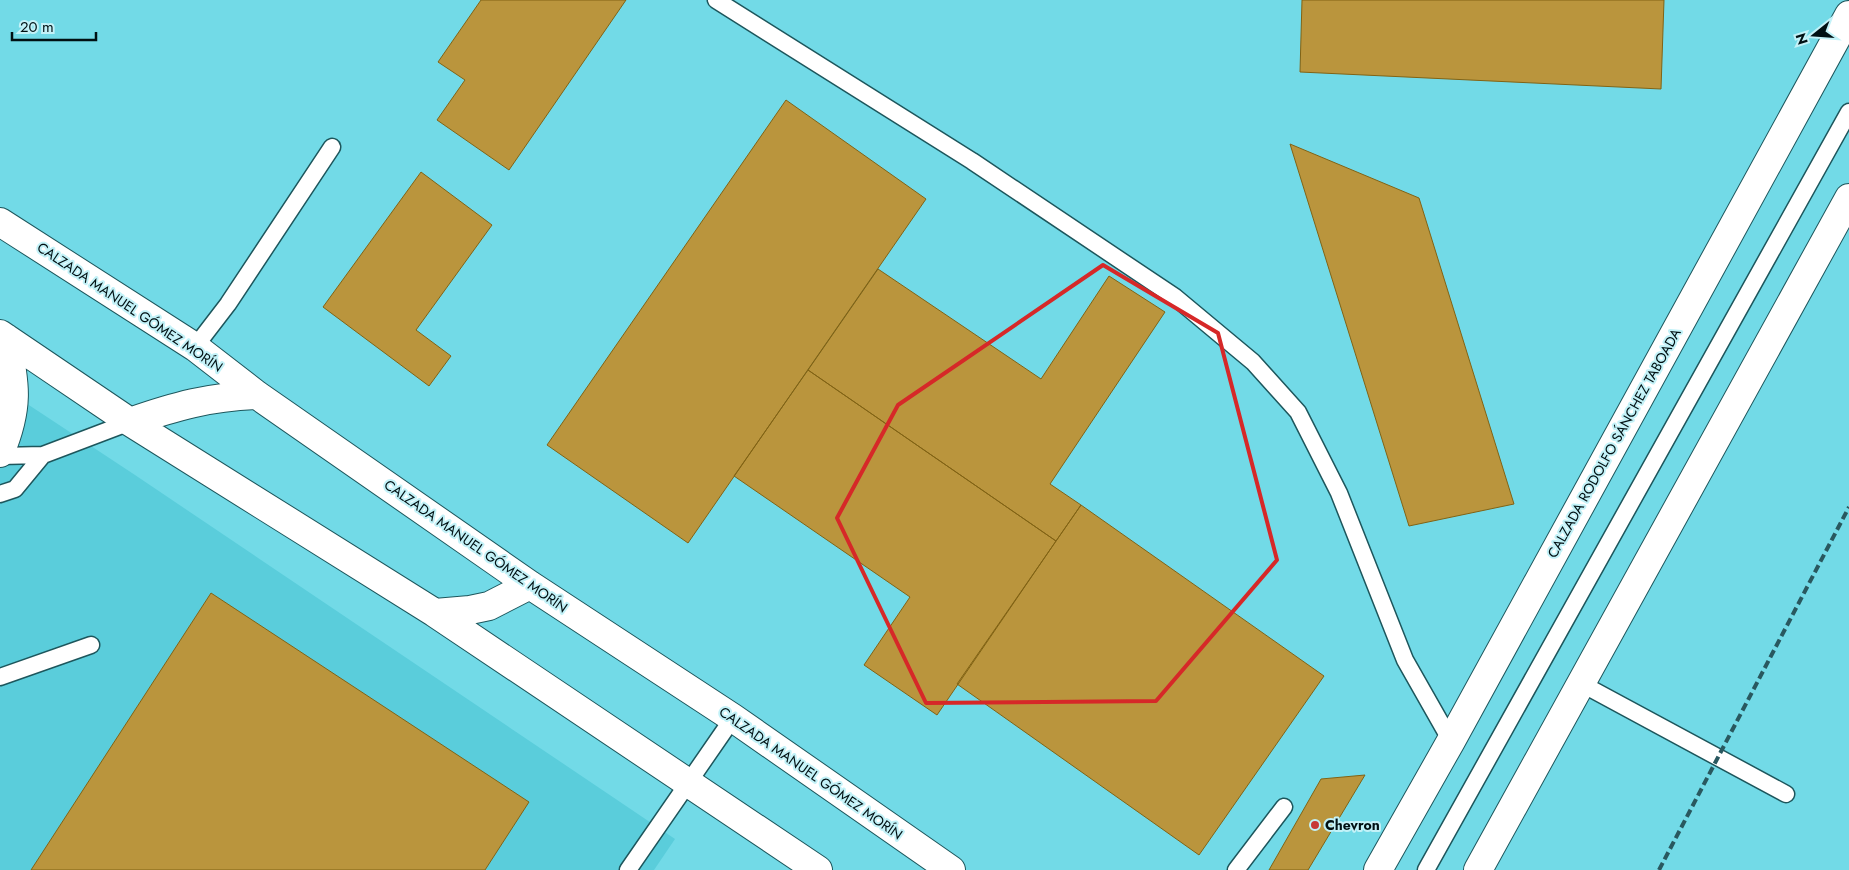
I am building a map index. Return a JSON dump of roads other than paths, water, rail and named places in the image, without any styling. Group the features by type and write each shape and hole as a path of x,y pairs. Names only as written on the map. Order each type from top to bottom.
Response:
{"main road":[{"name":"CALZADA RODOLFO SÁNCHEZ TABOADA","path":"1378,870 1451,741 1849,16"},
{"path":"1478,870 1849,198"},
{"name":"CALZADA MANUEL GÓMEZ MORÍN","path":"0,222 195,348 257,394 530,585 733,718 951,870"},
{"path":"3,336 130,422 435,613 818,870"},
{"path":"0,455 10,429 15,407 14,378 3,336"},
{"path":"130,422 202,400 257,394"},
{"path":"435,613 470,610 489,606 530,585"}],"lane":[{"path":"716,0 972,161 1175,297 1252,362 1298,412 1339,493 1405,660 1451,741"},
{"path":"1426,870 1849,112"},
{"path":"195,348 228,304 332,147"},
{"path":"0,455 43,455 130,422"},
{"path":"0,494 15,489 43,455"},
{"path":"0,678 91,645"},
{"path":"1582,684 1786,794"},
{"path":"628,870 733,718"},
{"path":"1242,868 1284,807"}],"railway":[{"path":"1659,870 1849,507"}],"place":[{"name":"Chevron","path":"1315,825"}]}
